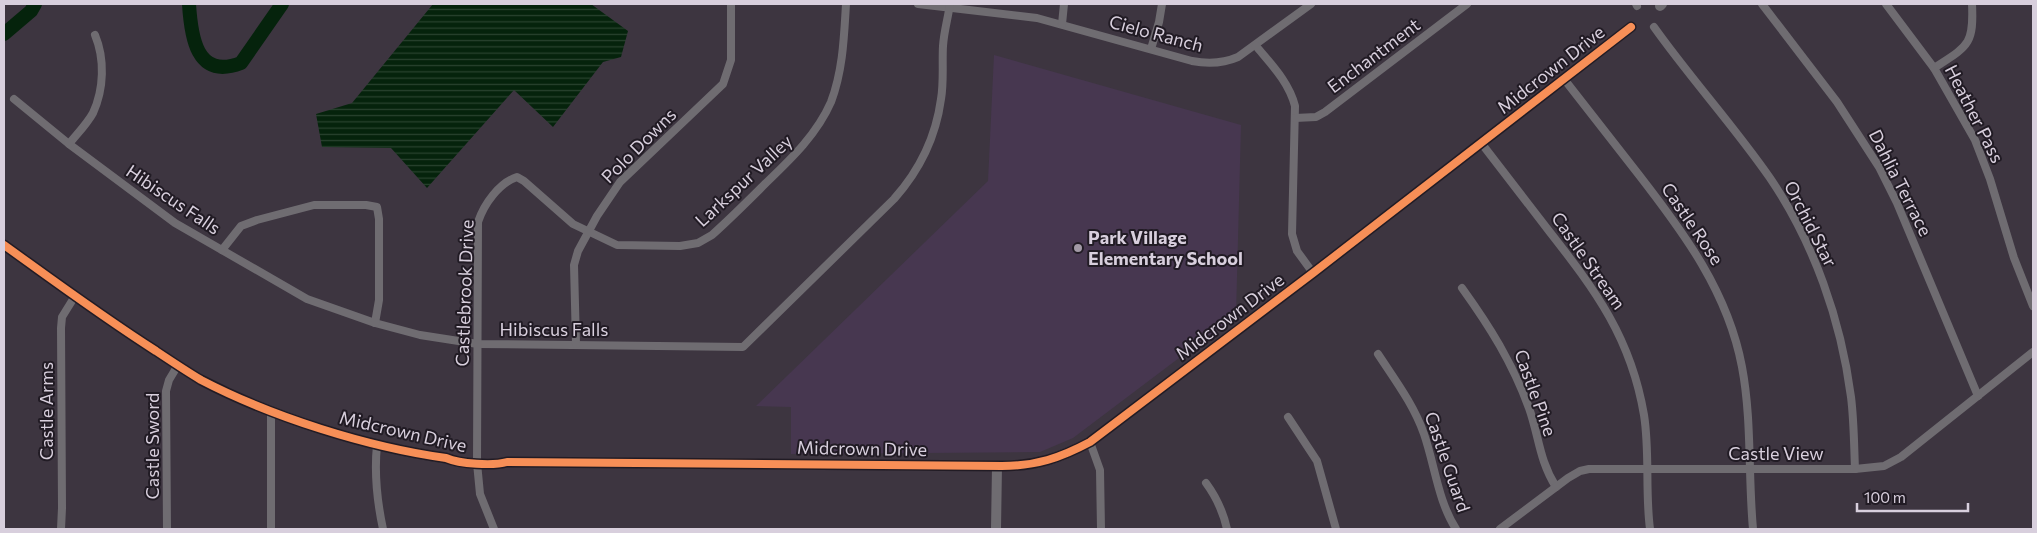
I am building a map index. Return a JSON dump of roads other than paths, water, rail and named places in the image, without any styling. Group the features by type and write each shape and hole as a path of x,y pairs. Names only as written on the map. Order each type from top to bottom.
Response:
{"street":[{"name":"Polo Downs","path":"576,344 574,265 578,251 620,182 723,84 730,60 731,4"},
{"name":"Larkspur Valley","path":"517,177 573,224 617,245 680,246 698,243 720,229 806,143 820,122 830,102 839,75 844,44 846,4"},
{"name":"Cielo Ranch","path":"918,4 950,5 1022,16 1062,24 1192,61 1215,63 1228,62 1256,46 1311,4"},
{"path":"1062,24 1064,4"},
{"path":"1151,49 1162,4"},
{"name":"Enchantment","path":"1294,118 1316,117 1325,112 1467,4"},
{"name":"Dahlia Terrace","path":"1762,4 1837,102 1878,167 1897,202 1978,396"},
{"name":"Heather Pass","path":"1886,4 1934,68 1974,140 1982,157 2014,258 2033,306"},
{"path":"1934,68 1969,42 1973,31 1972,4"},
{"name":"Hibiscus Falls","path":"14,99 69,144 175,223 307,299 375,323 420,335 478,344 521,346 576,344 743,347 904,188 915,171 931,140 937,119 942,93 944,36 950,5"},
{"name":"Midcrown Drive","path":"4,245 131,335 204,381 271,411 307,424 377,445 453,461 477,460 498,464 508,462 997,466 1052,460 1090,442 1482,144 1631,27"},
{"name":"Orchid Star","path":"1654,27 1770,178 1798,224 1809,248 1828,294 1847,367 1853,419 1855,469"},
{"path":"69,144 92,114 97,101 102,76 102,57 95,35"},
{"path":"1256,46 1290,90 1295,106 1292,234 1298,251 1313,273"},
{"name":"Castle Rose","path":"1564,79 1696,251 1726,311 1742,366 1748,406 1753,529"},
{"name":"Castle Stream","path":"1482,144 1589,282 1616,326 1636,378 1644,416 1650,529"},
{"name":"Castlebrook Drive","path":"494,529 484,509 480,494 477,460 478,222 484,206 508,180 517,177"},
{"path":"222,250 241,226 258,220 314,206 366,205 377,207 379,219 379,291 375,323"},
{"name":"Castle Pine","path":"1462,288 1491,328 1508,357 1529,410 1545,468 1556,486"},
{"name":"Castle Arms","path":"61,529 61,328 62,317 75,296"},
{"name":"Castle View","path":"1500,529 1556,486 1580,471 1589,469 1855,469 1884,466 1901,457 2033,352"},
{"name":"Castle Guard","path":"1378,354 1403,391 1423,432 1442,500 1456,529"},
{"name":"Castle Sword","path":"167,529 166,391 169,380 178,365"},
{"path":"271,411 271,529"},
{"path":"1288,417 1317,461 1336,529"},
{"path":"1090,442 1100,470 1101,529"},
{"path":"377,445 375,474 378,506 383,529"},
{"path":"996,529 997,466"},
{"path":"1206,483 1223,511 1227,529"}],"waterway":[{"path":"4,34 31,11 35,4"},
{"path":"189,4 194,41 199,52 205,60 214,65 226,67 241,63 282,4"}],"place":[{"name":"Park Village Elementary School","path":"1078,248"}]}
